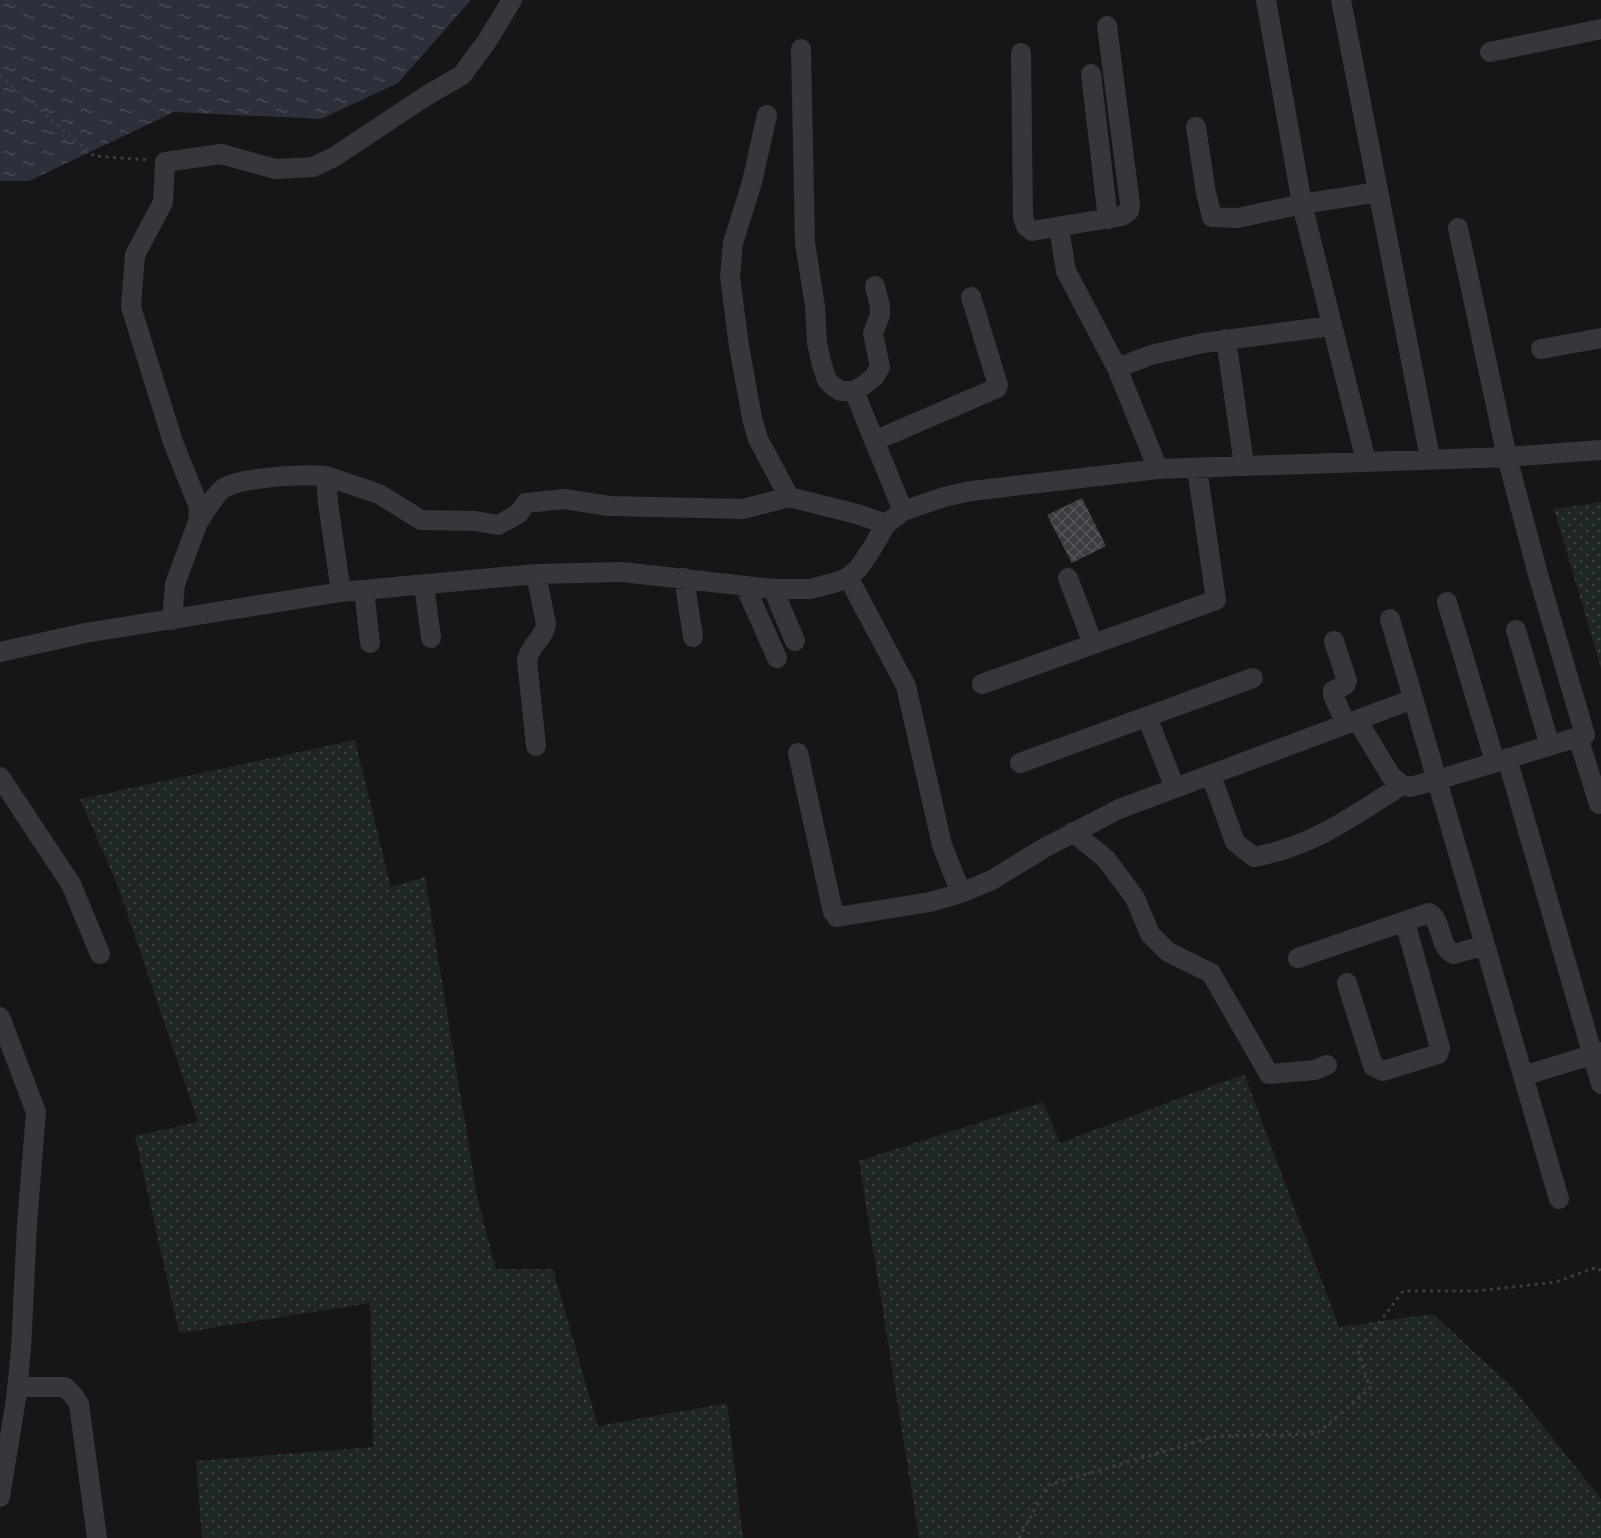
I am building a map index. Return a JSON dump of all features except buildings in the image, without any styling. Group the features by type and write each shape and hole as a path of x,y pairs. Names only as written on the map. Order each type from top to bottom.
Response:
{"street":[{"path":"172,620 175,584 198,522 200,507 173,442 131,307 135,255 163,202 165,162 221,154 275,169 313,167 334,157 462,75 487,42 512,0"},
{"path":"1266,0 1302,204 1365,460"},
{"path":"1341,0 1430,458"},
{"path":"1021,53 1023,218 1026,226 1032,231 1059,228 1127,214 1130,204 1107,26"},
{"path":"1490,52 1601,29"},
{"path":"801,49 805,243 818,343 827,380 841,391 854,391 874,377 880,367 873,333 880,315 875,286"},
{"path":"1091,74 1108,219"},
{"path":"767,115 752,182 733,243 730,277 752,418 758,439 789,497"},
{"path":"1197,126 1206,193 1212,217 1238,218 1302,204 1378,192"},
{"path":"1059,228 1066,271 1117,368 1158,469"},
{"path":"1334,641 1347,681 1345,685 1333,691 1333,695 1391,776 1402,785 1416,786 1585,735 1539,578 1507,457 1458,228"},
{"path":"874,441 997,388 971,297"},
{"path":"1117,368 1151,355 1226,339 1331,326"},
{"path":"1541,350 1601,338"},
{"path":"1226,339 1244,465"},
{"path":"854,391 903,511"},
{"path":"0,652 85,633 341,592 536,574 622,572 773,589 810,589 848,577 864,561 886,524 903,511 944,497 971,491 1158,469 1365,460 1507,457 1601,450"},
{"path":"982,684 1216,600 1197,468"},
{"path":"198,522 223,488 252,480 310,474 326,476 379,494 421,520 475,520 498,525 518,514 526,503 564,499 609,506 743,509 789,497 857,514 886,524"},
{"path":"326,476 341,592"},
{"path":"536,574 546,624 545,631 529,650 527,660 537,746"},
{"path":"848,577 906,686 942,845 961,893"},
{"path":"684,578 693,637"},
{"path":"1068,578 1093,644"},
{"path":"424,585 431,638"},
{"path":"745,586 777,658"},
{"path":"773,589 795,641"},
{"path":"364,590 370,643"},
{"path":"1447,602 1502,760 1597,1053 1601,1084"},
{"path":"1390,619 1559,1199"},
{"path":"1516,630 1550,746"},
{"path":"1020,763 1254,678"},
{"path":"798,753 837,916 930,902 961,893 992,880 1073,832 1119,809 1413,699"},
{"path":"1147,717 1175,788"},
{"path":"1578,737 1599,804"},
{"path":"1211,775 1235,842 1254,857 1278,852 1333,830 1402,785"},
{"path":"0,777 71,884 100,954"},
{"path":"1073,832 1106,859 1135,898 1150,933 1156,940 1168,952 1211,973 1269,1074 1315,1070 1327,1065"},
{"path":"1298,958 1429,913 1433,915 1450,952 1454,954 1485,945"},
{"path":"1347,983 1373,1066 1376,1069 1383,1071 1438,1054 1440,1048 1405,922"},
{"path":"0,1017 36,1112 17,1387 0,1497"},
{"path":"1523,1076 1597,1053"},
{"path":"17,1387 65,1387 79,1404 98,1538"}],"path":[{"path":"0,76 94,156 165,162"},
{"path":"1019,1538 1048,1485 1217,1436 1316,1434 1370,1389 1358,1351 1403,1291 1477,1291 1556,1281 1597,1267 1601,1271"}],"shaded area":[{"path":"1601,502 1601,668 1554,509"},
{"path":"355,740 391,887 425,877 477,1196 496,1269 553,1269 598,1426 727,1403 743,1538 202,1538 196,1461 373,1447 370,1303 179,1333 135,1136 198,1122 117,884 80,799"},
{"path":"1244,1074 1339,1327 1433,1314 1514,1389 1601,1499 1601,1538 919,1538 859,1161 1043,1102 1060,1143"}],"water":[{"path":"0,0 471,0 398,83 321,119 174,112 29,181 0,181"}]}
